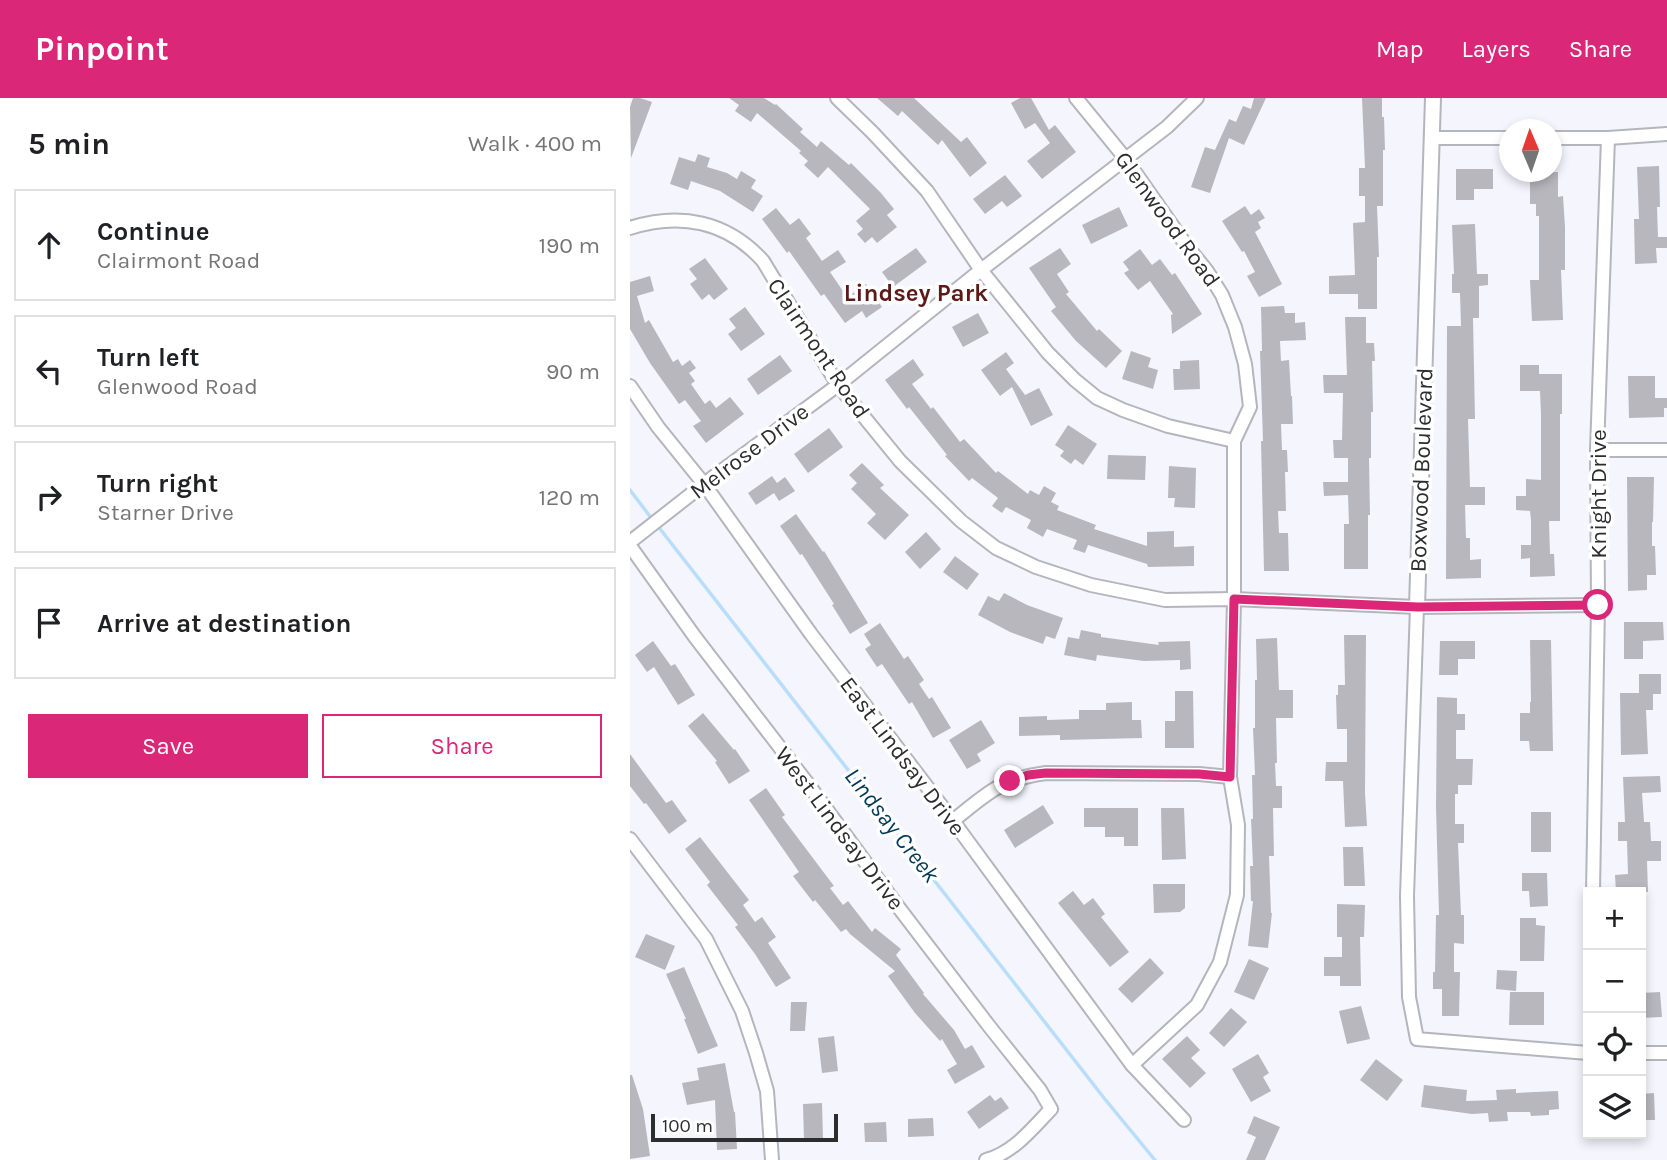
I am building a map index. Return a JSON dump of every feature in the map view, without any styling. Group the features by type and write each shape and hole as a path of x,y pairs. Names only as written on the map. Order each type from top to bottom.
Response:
{"street":[{"path":"837,98 927,191 981,270 1048,353 1075,380 1097,398 1123,410 1168,426 1234,442"},
{"name":"Glenwood Road","path":"1076,98 1125,158 1186,245 1208,271 1222,295 1235,327 1245,364 1250,407 1234,442 1230,777 1238,825 1237,895 1220,962 1197,1005 1132,1065"},
{"name":"Melrose Drive","path":"630,544 1167,127 1197,98"},
{"name":"Boxwood Boulevard","path":"1433,98 1408,896 1409,997 1417,1039 1583,1053"},
{"path":"1562,138 1667,134"},
{"path":"1431,138 1499,138"},
{"name":"Knight Drive","path":"1593,887 1598,605 1597,450 1608,138"},
{"name":"Clairmont Road","path":"630,228 663,221 701,223 736,236 751,247 763,261 838,385 900,461 961,521 996,548 1036,567 1091,585 1165,600 1234,599 1418,607 1598,605"},
{"name":"East Lindsay Drive","path":"630,386 658,428 704,484 811,634 953,821 1132,1065 1184,1120"},
{"path":"1597,450 1667,450"},
{"name":"West Lindsay Drive","path":"630,544 695,636 896,904 1040,1090 1051,1109 1019,1142 986,1160"},
{"path":"953,821 989,791 1028,775 1199,774 1230,777"},
{"path":"630,839 706,939 742,1011 766,1091 772,1160"},
{"path":"1646,1053 1667,1053"}],"building":[{"path":"633,98 652,102 631,158 630,107"},
{"path":"729,98 764,98 776,104 803,129 800,132 817,147 821,141 849,165 851,163 881,193 894,209 887,215 897,227 877,243 872,237 865,243 857,234 863,229 856,221 870,209 828,167 818,178 804,165 808,161 799,153 801,151 757,113 751,122 735,111 739,105"},
{"path":"877,98 914,98 961,142 967,137 987,163 970,177 942,140 938,145 902,111 898,116"},
{"path":"1020,98 1031,98 1049,130 1055,125 1076,152 1042,179 1027,161 1050,143 1035,123 1025,129 1011,103"},
{"path":"1254,98 1266,98 1244,145 1229,138 1210,193 1191,187 1205,147 1215,150 1229,119 1236,122 1243,106 1251,109"},
{"path":"1362,98 1382,98 1384,117 1383,206 1377,206 1377,309 1358,309 1358,294 1329,294 1329,276 1355,275 1353,223 1365,222 1365,196 1359,196 1359,168 1365,168"},
{"path":"698,154 710,158 707,167 737,179 741,171 756,180 751,188 763,196 753,212 720,191 691,181 688,190 670,184 679,157 695,162"},
{"path":"1659,166 1658,237 1667,237 1667,248 1656,248 1657,263 1635,264 1634,219 1639,219 1637,167"},
{"path":"1456,169 1493,169 1493,189 1474,189 1474,200 1456,200"},
{"path":"1005,175 1022,196 1007,207 1002,201 985,214 973,199"},
{"path":"1530,182 1558,182 1558,197 1563,196 1565,227 1565,270 1561,270 1563,320 1532,321 1530,280 1539,280 1539,216 1536,216 1536,204 1530,204"},
{"path":"1245,206 1251,215 1259,209 1265,218 1258,222 1261,228 1255,232 1282,284 1259,297 1247,276 1255,272 1244,251 1242,252 1222,221"},
{"path":"1119,207 1128,226 1091,244 1082,225"},
{"path":"776,208 790,225 799,218 811,234 806,238 822,261 838,250 846,262 830,272 847,297 866,284 882,307 866,318 862,311 845,323 762,219"},
{"path":"1475,224 1477,274 1488,274 1488,285 1479,286 1479,318 1473,318 1475,419 1468,419 1470,487 1485,487 1485,505 1465,505 1470,560 1481,559 1481,578 1446,579 1447,326 1461,326 1460,293 1452,293 1452,225"},
{"path":"916,248 927,262 893,287 882,272"},
{"path":"1060,248 1071,264 1057,274 1069,292 1066,294 1097,331 1099,329 1122,351 1106,368 1076,341 1051,311 1056,307 1029,268"},
{"path":"1140,249 1152,265 1160,259 1172,275 1175,273 1202,314 1172,334 1173,314 1150,281 1138,290 1124,273 1129,270 1123,262"},
{"path":"705,258 728,289 714,300 709,294 702,300 690,284 697,279 689,269"},
{"path":"650,276 654,291 637,296 645,323 649,320 673,362 678,359 682,366 690,360 696,368 689,373 695,381 691,384 705,404 710,400 716,408 730,397 744,414 706,443 693,426 701,421 685,400 679,404 630,329 630,282"},
{"path":"1284,306 1285,313 1295,313 1295,323 1305,322 1306,340 1280,341 1281,361 1289,360 1292,396 1293,424 1281,424 1282,450 1287,450 1286,511 1278,511 1279,533 1288,533 1289,571 1264,571 1261,307"},
{"path":"745,307 765,334 741,351 728,334 736,328 729,319"},
{"path":"978,313 989,333 963,347 952,327"},
{"path":"1345,317 1366,317 1366,343 1374,343 1368,569 1344,569 1344,524 1349,524 1348,495 1324,496 1323,482 1348,482 1348,458 1334,458 1333,440 1342,440 1343,393 1324,393 1323,375 1347,375"},
{"path":"1131,351 1151,358 1148,367 1158,370 1153,389 1122,379"},
{"path":"1006,352 1014,363 1006,369 1025,395 1039,388 1053,415 1031,426 1012,387 1000,396 981,370"},
{"path":"780,355 792,371 758,395 747,379"},
{"path":"913,359 924,375 912,384 960,442 964,439 996,473 998,471 1028,494 1030,490 1039,495 1044,486 1056,493 1051,502 1059,506 1057,510 1096,525 1094,529 1147,546 1147,532 1174,531 1174,547 1194,546 1194,566 1148,567 1147,564 1088,545 1085,553 1073,549 1077,540 1047,529 1043,537 1027,528 1031,520 1006,507 1002,513 992,506 998,498 972,478 969,481 945,456 947,455 885,380"},
{"path":"1199,360 1200,389 1174,390 1173,369 1180,369 1180,361"},
{"path":"1520,365 1539,365 1539,374 1562,374 1560,521 1549,521 1550,554 1554,554 1555,576 1530,577 1530,558 1521,559 1521,545 1531,545 1531,520 1530,511 1516,510 1516,496 1526,496 1526,479 1541,480 1541,414 1540,391 1520,391"},
{"path":"1628,376 1655,376 1655,398 1667,398 1664,417 1629,418"},
{"path":"1068,425 1097,444 1083,465 1075,459 1071,464 1060,456 1064,451 1055,445"},
{"path":"829,428 843,447 808,473 794,454"},
{"path":"1108,455 1146,456 1145,480 1107,479"},
{"path":"862,463 884,485 880,488 909,515 885,540 867,523 876,514 851,489 857,483 849,475"},
{"path":"1169,466 1196,468 1195,508 1174,507 1175,498 1168,498"},
{"path":"772,476 777,483 785,477 795,491 779,501 774,493 756,505 748,493"},
{"path":"1627,477 1654,477 1652,546 1655,546 1656,575 1647,575 1647,590 1628,591"},
{"path":"796,514 824,551 868,623 850,634 802,554 800,555 780,526"},
{"path":"926,532 941,549 920,569 905,552"},
{"path":"955,556 979,574 967,590 943,572"},
{"path":"1004,593 1063,618 1055,639 1046,636 1043,644 1010,632 978,615 988,596 999,601"},
{"path":"1624,622 1663,622 1664,640 1643,641 1643,659 1624,659"},
{"path":"880,623 904,659 908,656 924,680 919,684 929,699 932,697 951,728 933,738 912,702 909,704 882,664 877,667 865,649 871,645 864,634"},
{"path":"1081,630 1101,634 1101,637 1159,645 1158,642 1190,641 1191,669 1180,670 1180,660 1144,661 1097,655 1096,661 1064,655 1068,637 1079,639"},
{"path":"1344,635 1366,635 1367,826 1345,827 1343,781 1325,781 1326,762 1347,762 1347,729 1337,729 1336,695 1338,685 1345,685"},
{"path":"1277,638 1279,690 1293,690 1293,718 1276,718 1276,786 1282,786 1282,808 1273,808 1274,856 1269,856 1272,913 1268,948 1248,946 1253,901 1250,866 1253,866 1252,775 1255,775 1253,728 1257,680 1256,639"},
{"path":"1530,640 1551,640 1553,751 1530,751 1529,741 1520,741 1520,713 1530,713"},
{"path":"653,641 671,666 675,664 695,695 678,705 654,667 647,672 635,655"},
{"path":"1440,641 1475,641 1475,659 1458,659 1458,675 1439,675"},
{"path":"1639,674 1661,674 1661,694 1653,694 1653,710 1646,710 1648,754 1621,755 1620,693 1639,693"},
{"path":"1175,691 1193,691 1194,748 1165,748 1165,721 1175,721"},
{"path":"1437,697 1457,698 1457,714 1465,714 1465,730 1456,730 1456,759 1473,759 1472,785 1458,785 1458,794 1455,794 1455,824 1464,824 1464,843 1458,843 1464,944 1454,943 1454,972 1460,972 1459,1016 1442,1016 1442,989 1433,989 1436,915 1439,915"},
{"path":"1132,702 1132,720 1141,720 1142,738 1060,740 1060,735 1019,736 1019,717 1079,719 1079,710 1106,710 1106,703"},
{"path":"703,713 735,749 750,771 729,784 715,762 717,761 688,726"},
{"path":"981,720 995,743 977,754 981,761 967,769 949,740"},
{"path":"630,754 666,803 672,800 687,821 669,834 630,786"},
{"path":"1660,776 1661,792 1642,793 1644,822 1650,822 1651,841 1661,841 1661,861 1647,861 1648,892 1646,887 1616,887 1615,875 1628,874 1627,841 1618,841 1618,822 1625,822 1623,777"},
{"path":"766,788 785,815 782,817 834,886 830,888 843,905 848,901 872,932 875,928 901,949 896,955 923,994 954,1030 965,1049 972,1045 985,1067 955,1084 947,1070 957,1064 942,1039 940,1041 915,1013 888,976 895,971 846,929 841,932 793,876 799,872 749,800"},
{"path":"1043,805 1054,823 1015,848 1004,830"},
{"path":"1084,808 1138,808 1138,846 1124,846 1124,837 1105,837 1105,827 1084,827"},
{"path":"1161,808 1184,808 1186,859 1162,860"},
{"path":"1531,812 1551,812 1551,852 1531,852"},
{"path":"700,837 749,900 743,905 755,922 762,917 776,937 768,943 791,978 776,987 735,927 738,925 707,885 710,882 685,849"},
{"path":"1343,847 1363,847 1365,886 1344,886"},
{"path":"1522,873 1547,873 1548,906 1530,907 1529,891 1522,891"},
{"path":"1153,884 1185,884 1185,908 1180,912 1154,913"},
{"path":"1073,891 1084,905 1093,898 1105,914 1101,917 1129,952 1110,967 1058,903"},
{"path":"1337,904 1365,905 1364,937 1360,937 1361,986 1340,986 1340,976 1324,976 1324,957 1342,957 1342,937 1337,937"},
{"path":"1520,918 1536,918 1536,925 1545,926 1544,961 1520,961"},
{"path":"646,934 675,946 665,970 635,957"},
{"path":"1150,958 1164,973 1132,1003 1118,989"},
{"path":"1249,959 1269,968 1254,1000 1234,992"},
{"path":"684,967 718,1046 698,1054 666,974"},
{"path":"1497,970 1517,971 1516,991 1496,989"},
{"path":"1510,992 1544,992 1544,1025 1509,1025"},
{"path":"1660,992 1662,1017 1646,1018 1646,993"},
{"path":"791,1002 807,1002 805,1031 790,1031"},
{"path":"1361,1006 1370,1039 1347,1044 1339,1011"},
{"path":"1231,1008 1247,1022 1224,1047 1209,1033"},
{"path":"834,1036 838,1071 822,1073 818,1038"},
{"path":"1187,1036 1200,1050 1191,1058 1206,1073 1190,1088 1162,1059"},
{"path":"1258,1054 1269,1073 1263,1077 1271,1091 1251,1102 1232,1069"},
{"path":"1376,1059 1403,1080 1387,1101 1360,1080"},
{"path":"725,1063 735,1112 737,1149 717,1150 715,1100 687,1105 682,1083 699,1080 697,1068"},
{"path":"630,1075 643,1109 650,1156 630,1159"},
{"path":"1424,1085 1467,1090 1466,1101 1497,1100 1496,1090 1516,1089 1516,1093 1558,1091 1559,1109 1549,1110 1549,1115 1531,1116 1530,1112 1507,1112 1508,1121 1489,1122 1488,1113 1472,1114 1421,1107"},
{"path":"1654,1093 1655,1120 1646,1120 1646,1094"},
{"path":"990,1095 995,1101 1001,1097 1009,1108 979,1129 967,1112"},
{"path":"822,1103 823,1139 804,1140 803,1104"},
{"path":"1254,1116 1280,1127 1265,1160 1246,1160 1256,1137 1247,1133"},
{"path":"933,1118 934,1136 908,1137 908,1119"},
{"path":"886,1122 887,1142 865,1142 864,1123"}],"waterway":[{"name":"Lindsay Creek","path":"630,490 652,519"},
{"name":"Lindsay Creek","path":"657,525 1155,1160"}],"district":[{"name":"Lindsey Park","path":"916,293"}],"route":[{"path":"1010,781 1046,773 1199,774 1230,777 1234,599 1418,607 1598,605"}]}
